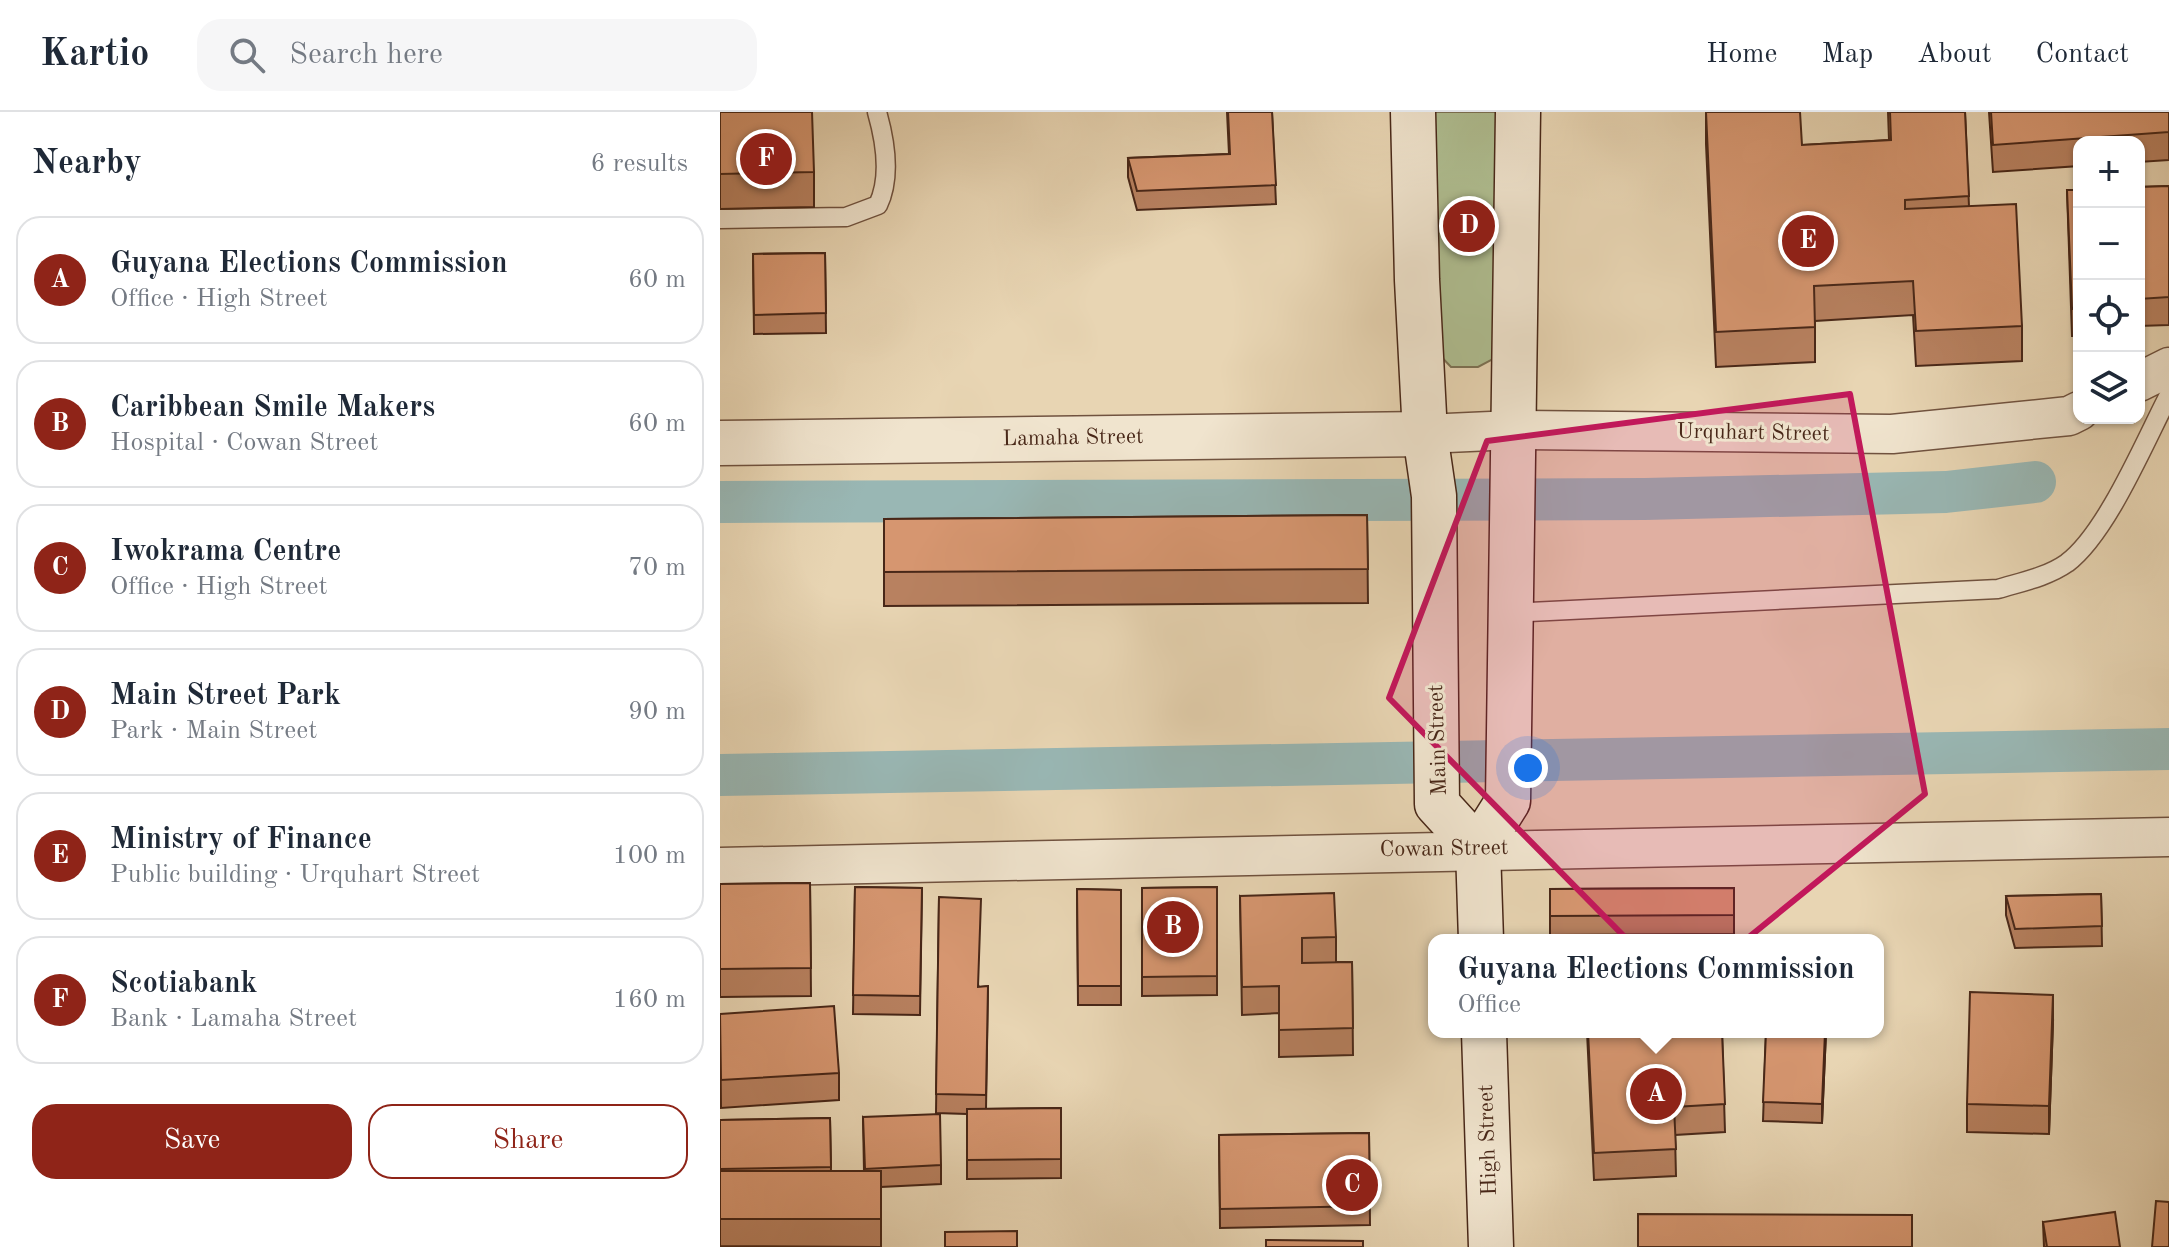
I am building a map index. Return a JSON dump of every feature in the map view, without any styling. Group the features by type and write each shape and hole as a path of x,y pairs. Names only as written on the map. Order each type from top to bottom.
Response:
{"main road":[{"name":"Main Street","path":"1413,112 1425,434 1434,496 1437,804 1478,849"},
{"path":"1481,934 1478,849 1508,801 1510,489 1518,112"},
{"name":"Lamaha Street","path":"720,443 1425,434"},
{"name":"High Street","path":"1484,1038 1491,1247"}],"street":[{"path":"2145,379 2169,367"},
{"name":"Urquhart Street","path":"1425,434 1513,430 1892,434 2073,414"},
{"name":"Cowan Street","path":"720,867 2169,837"}],"lane":[{"path":"720,219 846,217 878,205 882,196 885,161 877,112"},
{"path":"1509,613 1998,589 2043,575 2066,563 2085,546 2104,518 2169,395"}],"highlighted area":[{"path":"1850,394 1925,794 1680,993 1389,698 1487,441"}],"green space":[{"path":"1431,112 1505,112 1497,357 1478,367 1451,367 1434,349"}],"building":[{"path":"720,112 812,112 814,172 720,174"},
{"path":"1228,112 1272,112 1276,185 1137,191 1128,158 1230,154"},
{"path":"1706,112 1800,112 1802,145 1891,140 1890,112 1965,112 1969,196 1905,200 1905,209 2016,204 2022,326 1916,331 1913,281 1814,286 1815,327 1716,332"},
{"path":"1991,112 2169,112 2169,132 2073,136 2073,139 1993,145"},
{"path":"2169,186 2169,297 2145,299 2145,187"},
{"path":"2067,190 2073,190 2072,309"},
{"path":"825,253 826,313 754,315 753,254"},
{"path":"1367,515 1368,569 884,572 884,519"},
{"path":"810,883 811,968 720,969 720,884"},
{"path":"855,887 922,888 920,996 853,995"},
{"path":"1217,887 1217,976 1142,977 1142,888"},
{"path":"1734,888 1734,915 1550,916 1550,889"},
{"path":"1077,889 1121,890 1121,986 1078,986"},
{"path":"1334,893 1336,937 1302,938 1302,963 1352,962 1353,1028 1279,1030 1279,986 1242,987 1240,896"},
{"path":"2101,894 2102,926 2015,929 2006,896"},
{"path":"939,897 981,899 978,987 988,986 986,1095 936,1094"},
{"path":"1970,992 2053,995 2049,1106 1967,1104"},
{"path":"834,1006 839,1073 721,1080 720,1014"},
{"path":"1588,1038 1722,1038 1725,1104 1674,1107 1676,1149 1594,1153"},
{"path":"1766,1038 1825,1038 1822,1104 1763,1102"},
{"path":"1061,1108 1061,1159 967,1160 967,1109"},
{"path":"940,1114 941,1165 865,1169 863,1117"},
{"path":"830,1118 831,1167 720,1169 720,1120"},
{"path":"1369,1133 1370,1206 1220,1209 1219,1135"},
{"path":"720,1171 881,1171 881,1219 720,1219"},
{"path":"2156,1201 2169,1202 2169,1247 2152,1247"},
{"path":"2115,1212 2120,1247 2047,1247 2043,1222"},
{"path":"1638,1214 1912,1215 1912,1247 1638,1247"},
{"path":"1017,1231 1017,1247 945,1247 945,1232"},
{"path":"1266,1240 1363,1241 1363,1247 1266,1247"}],"waterway":[{"path":"720,502 1645,499 1946,492 2035,482"},
{"path":"720,775 2169,749"}],"place":[{"name":"Scotiabank","path":"766,159"},
{"name":"Main Street Park","path":"1469,226"},
{"name":"Ministry of Finance","path":"1808,241"},
{"name":"Caribbean Smile Makers","path":"1173,927"},
{"name":"Guyana Elections Commission","path":"1656,1094"},
{"name":"Iwokrama Centre","path":"1352,1185"}]}
